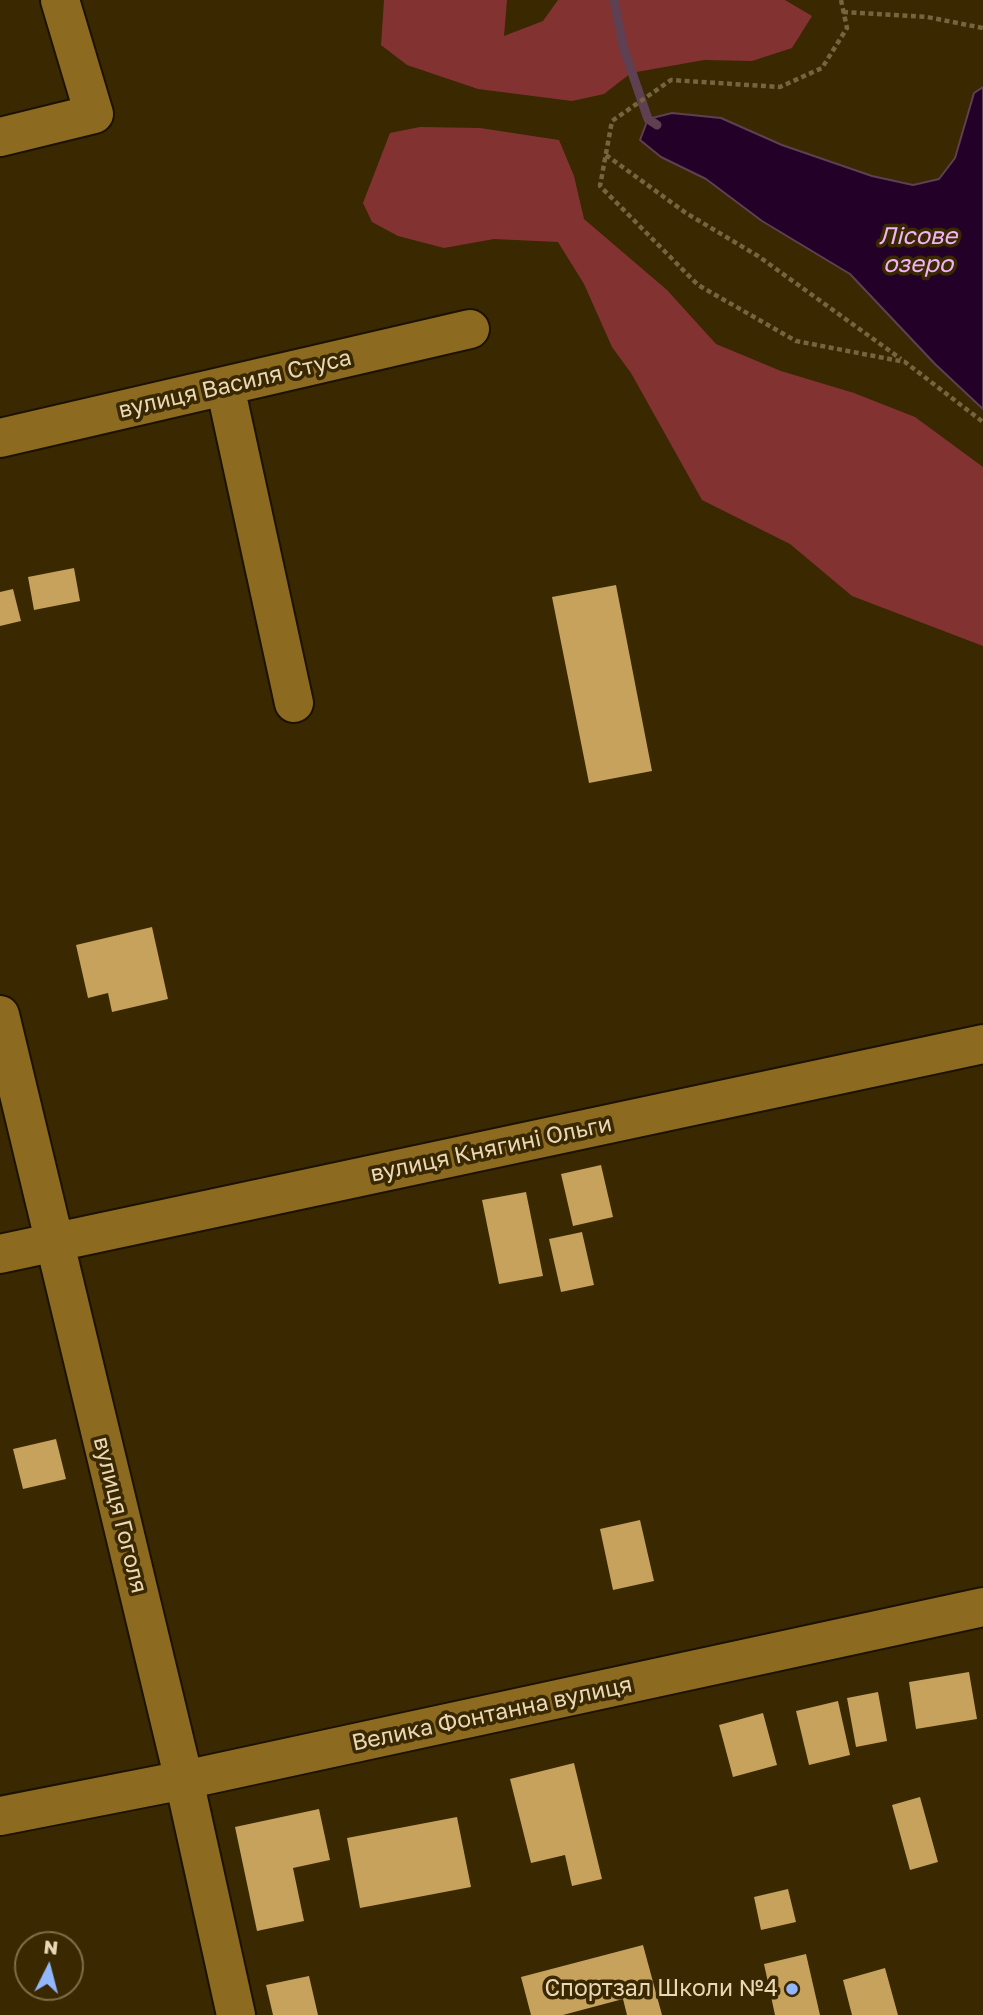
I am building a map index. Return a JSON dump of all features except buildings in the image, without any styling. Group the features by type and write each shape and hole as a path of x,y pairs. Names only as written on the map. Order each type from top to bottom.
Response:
{"street":[{"path":"0,137 94,114 60,0"},
{"name":"вулиця Василя Стуса","path":"0,438 470,329"},
{"path":"225,386 294,703"},
{"name":"вулиця Гоголя","path":"0,1016 184,1780 236,2015"},
{"name":"вулиця Княгині Ольги","path":"0,1254 983,1044"},
{"name":"Велика Фонтанна вулиця","path":"0,1816 184,1780 983,1607"}],"path":[{"path":"841,0 847,28 822,68 779,87 671,80 612,121 600,186 698,285 796,341 905,362"},
{"path":"843,12 927,17 983,28"},
{"path":"606,155 686,213 758,256 983,422"}],"shaded area":[{"path":"384,0 507,0 504,36 543,21 558,0 785,0 812,16 792,48 752,61 704,60 631,73 604,94 572,101 478,89 407,65 381,45"},
{"path":"420,127 480,128 559,140 574,176 584,219 667,290 716,344 781,371 854,393 915,417 983,467 983,646 852,596 790,544 702,500 631,373 612,347 584,284 558,242 494,239 444,248 398,236 372,222 363,203 390,133"}],"water":[{"name":"Лісове озеро","path":"983,87 983,409 935,364 850,274 762,221 706,179 661,157 640,140 648,119 672,113 721,118 782,145 872,176 913,185 939,179 955,158 974,93"}],"waterway":[{"path":"614,0 623,46 648,119 657,125"}],"place":[{"name":"Спортзал Школи №4","path":"792,1989"}]}
